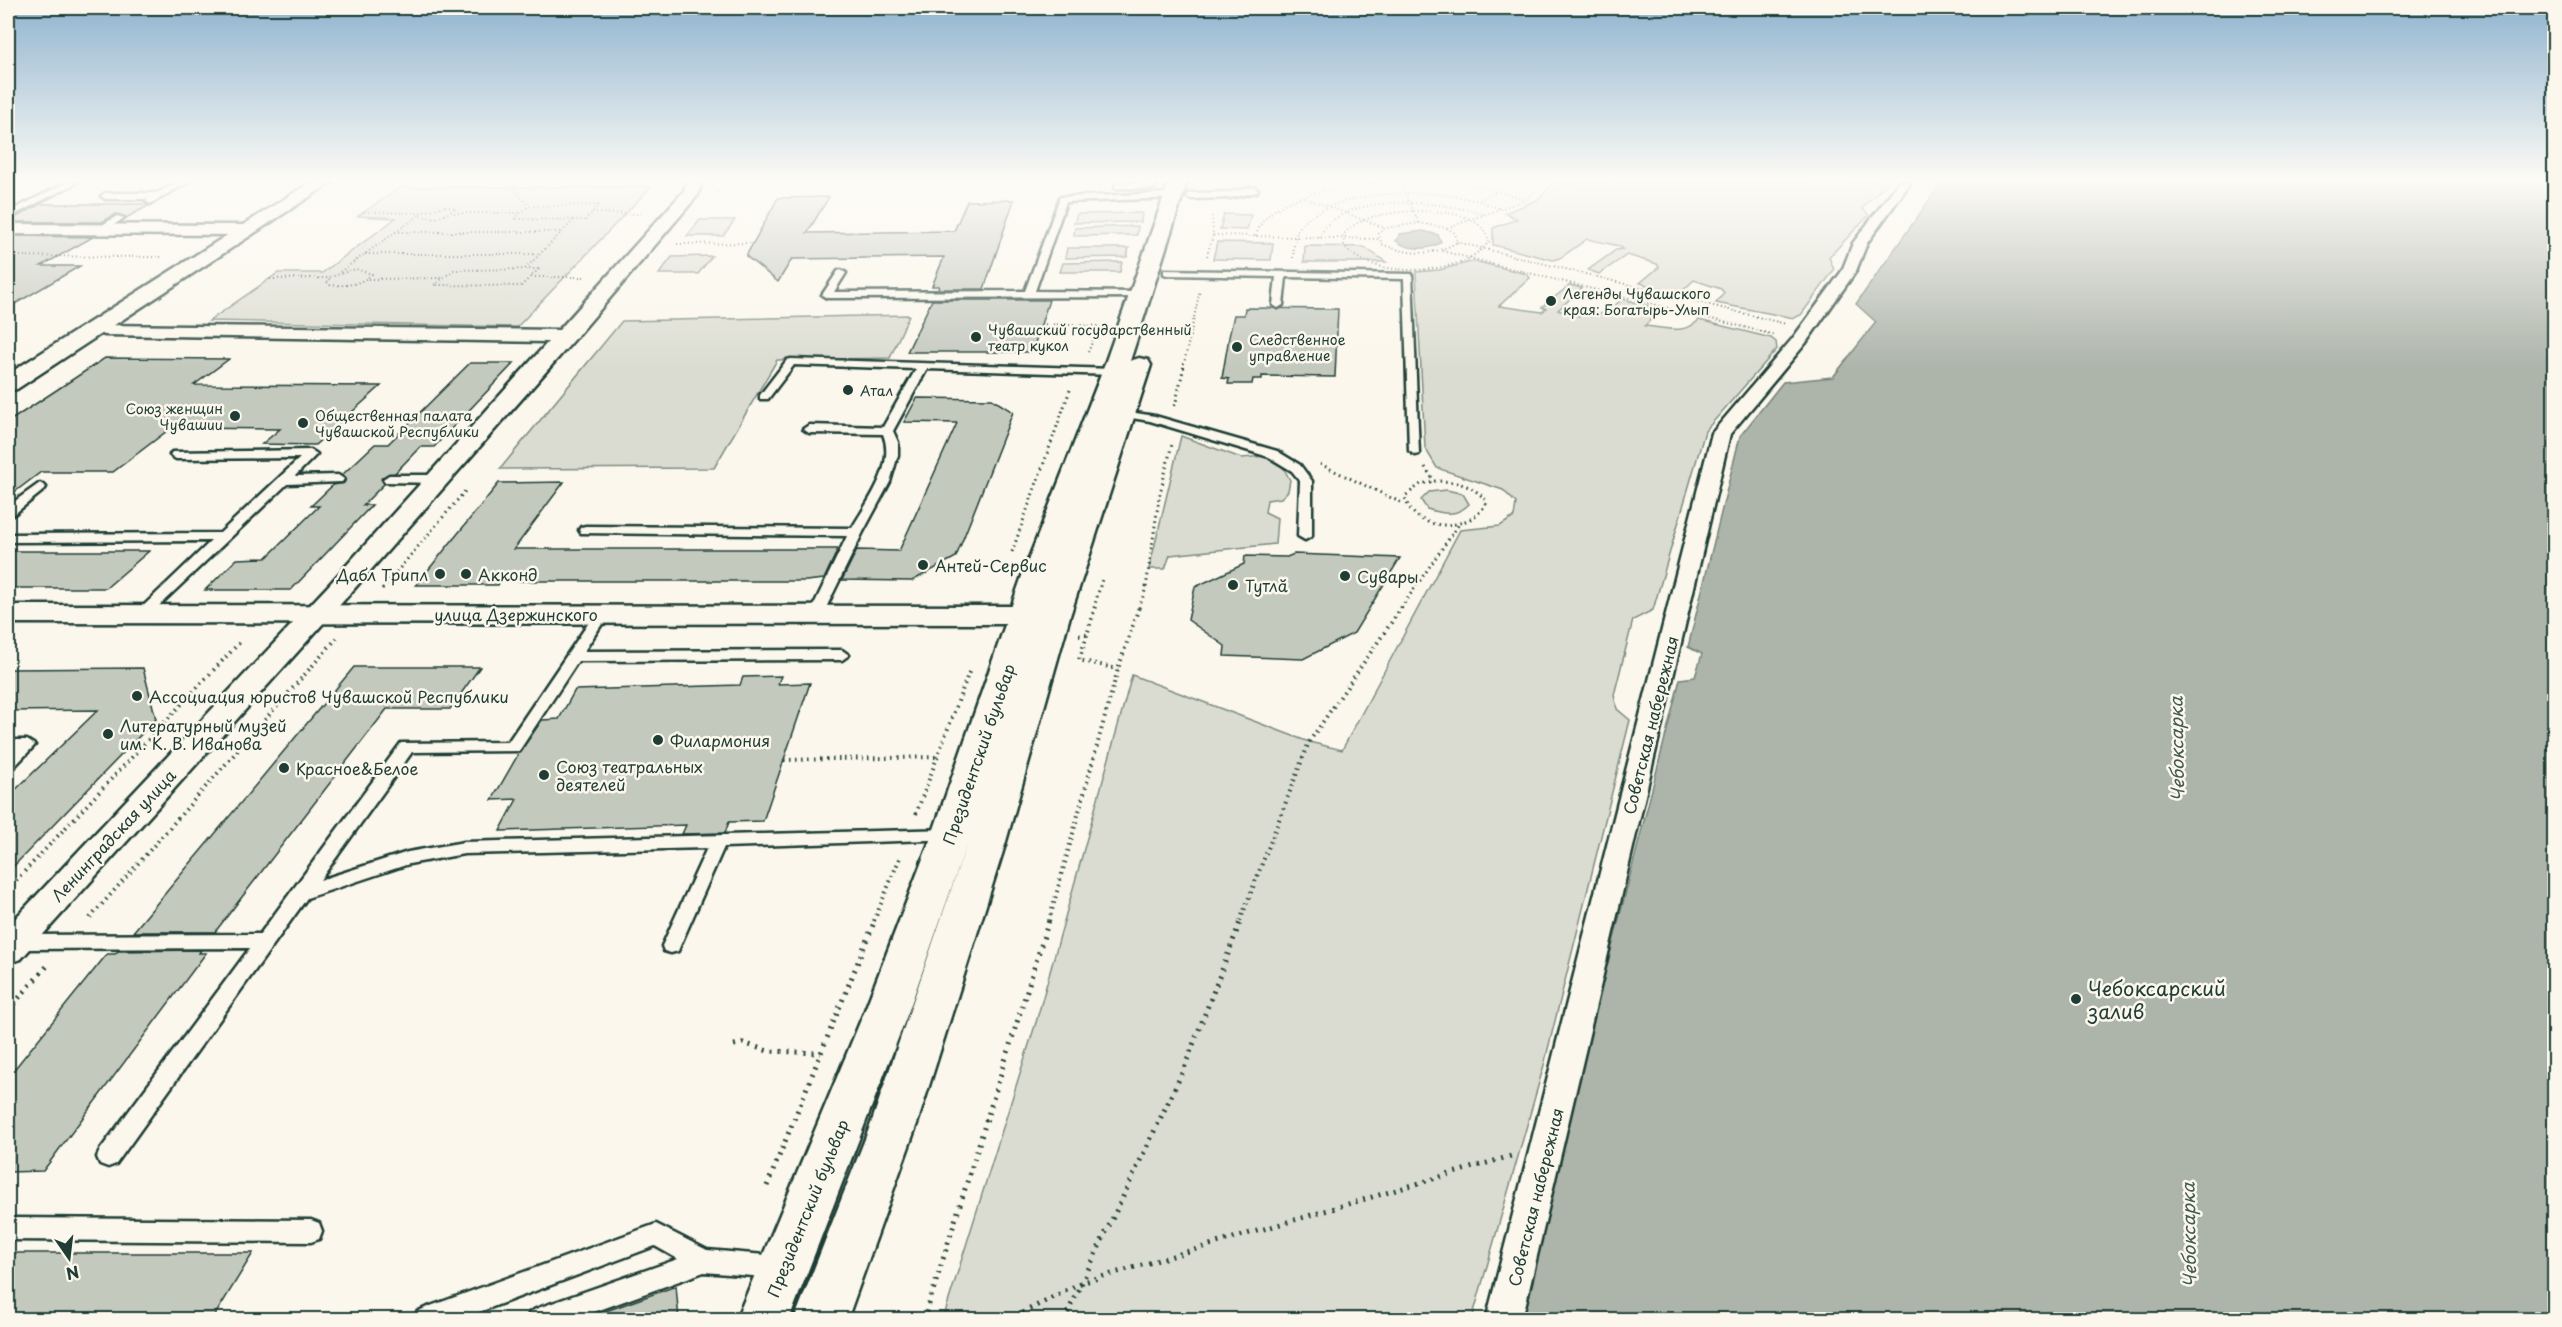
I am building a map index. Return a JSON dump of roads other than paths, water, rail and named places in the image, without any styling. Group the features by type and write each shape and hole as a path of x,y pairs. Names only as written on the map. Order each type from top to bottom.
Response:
{"main road":[{"path":"8,384 99,328 225,244"},
{"path":"99,328 140,310 243,244"},
{"name":"Президентский бульвар","path":"820,1320 903,1099 986,845 1039,615 1125,373 1163,244"},
{"name":"Президентский бульвар","path":"1125,373 1151,280"},
{"name":"улица Дзержинского","path":"8,614 1039,615"},
{"name":"Президентский бульвар","path":"731,1318 887,1010 933,826 1039,615"}],"street":[{"name":"Ленинградская улица","path":"11,946 318,614 647,244"},
{"name":"Советская набережная","path":"1504,1320 1721,433 1803,335 1849,271 1860,244"},
{"path":"99,328 567,336"}],"lane":[{"path":"1029,294 1047,244"},
{"path":"842,273 827,295 1029,294 1151,280 1281,273 1409,276 1415,451"},
{"path":"1278,305 1281,273"},
{"path":"764,397 791,362 1125,373"},
{"path":"887,431 923,367"},
{"path":"1111,413 1151,418 1273,454 1296,468 1306,481 1305,536"},
{"path":"808,429 887,431 892,437 893,461 816,615"},
{"path":"142,614 311,454 176,455"},
{"path":"283,480 338,479"},
{"path":"389,479 439,479"},
{"path":"8,512 40,487"},
{"path":"586,530 856,532"},
{"path":"8,538 222,537"},
{"path":"108,1157 407,747 513,747 602,615"},
{"path":"574,656 842,655"},
{"path":"8,745 27,745 8,762"},
{"path":"300,893 408,858 464,848 719,840 933,826"},
{"path":"671,946 719,840"},
{"path":"11,946 265,941"},
{"path":"8,1229 311,1231"},
{"path":"425,1320 656,1235 704,1261 759,1266"},
{"path":"538,1320 704,1261"}],"water":[{"path":"1401,244 1438,244 1418,248"},
{"name":"Чебоксарский залив","path":"1898,244 2554,244 2554,1319 1517,1320 1680,679 1695,677 1702,654 1688,647 1740,436 1783,382 1833,377 1876,322 1856,304"}],"place":[{"name":"Легенды Чувашского края: Богатырь-Улып","path":"1551,301"},
{"name":"Чувашский государственный театр кукол","path":"976,337"},
{"name":"Следственное управление","path":"1237,347"},
{"name":"Атал","path":"848,390"},
{"name":"Союз женщин Чувашии","path":"235,416"},
{"name":"Общественная палата Чувашской Республики","path":"303,423"},
{"name":"Антей-Сервис","path":"923,565"},
{"name":"Дабл Трипл","path":"440,574"},
{"name":"Акконд","path":"466,574"},
{"name":"Сувары","path":"1345,576"},
{"name":"Тутлӑ","path":"1233,585"},
{"name":"Ассоциация юристов Чувашской Республики","path":"137,696"},
{"name":"Литературный музей им. К. В. Иванова","path":"108,734"},
{"name":"Филармония","path":"658,740"},
{"name":"Красное&Белое","path":"284,768"},
{"name":"Союз театральных деятелей","path":"544,775"},
{"name":"Чебоксарский залив","path":"2076,999"}],"water label":[{"name":"Чебоксарка","path":"2176,749"},
{"name":"Чебоксарка","path":"2188,1235"}]}
